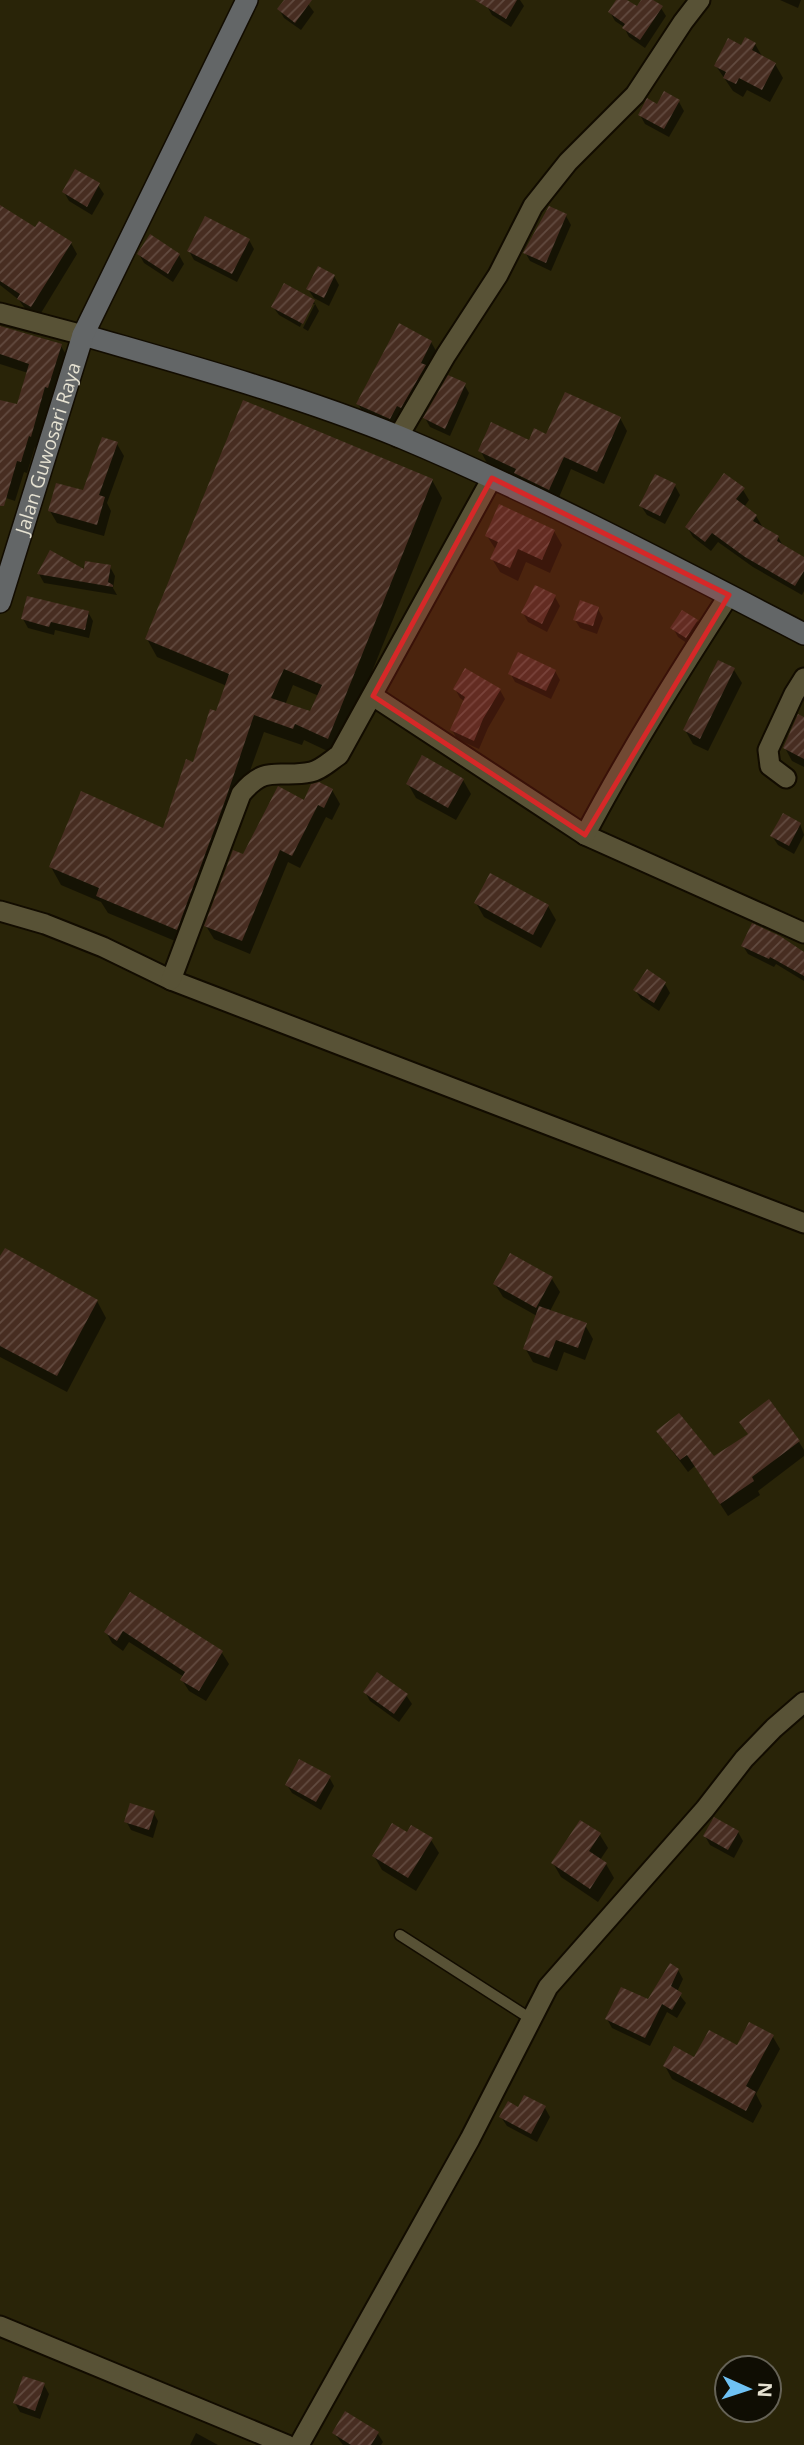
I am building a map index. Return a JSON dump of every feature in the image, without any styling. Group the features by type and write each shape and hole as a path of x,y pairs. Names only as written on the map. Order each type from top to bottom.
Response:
{"street":[{"name":"Jalan Guwosari Raya","path":"0,602 83,335 247,0"},
{"path":"398,437 446,355 498,275 533,205 568,162 635,95 700,0"},
{"path":"0,313 284,394 398,437 492,478 804,634"},
{"path":"171,981 241,794 253,781 264,775 314,772 339,755 373,696 422,600 492,478"},
{"path":"585,835 657,707 729,595"},
{"path":"786,778 770,765 768,750 804,678"},
{"path":"373,696 585,835 804,933"},
{"path":"0,911 45,924 103,947 171,981 804,1223"},
{"path":"299,2445 497,2091 531,2019 556,1976 705,1809 744,1759 804,1702"},
{"path":"0,2326 287,2445"}],"lane":[{"path":"400,1935 531,2019"}],"highlighted area":[{"path":"492,478 729,595 585,835 373,696"}],"building":[{"path":"284,0 312,0 295,23 277,9"},
{"path":"475,0 517,0 506,19"},
{"path":"616,0 627,0 637,6 641,0 653,0 663,6 640,40 622,28 625,24 608,12"},
{"path":"745,37 756,43 752,50 776,63 762,90 739,78 736,84 723,78 726,72 714,66 728,38 741,45"},
{"path":"664,91 680,100 664,129 638,115 647,98 657,104"},
{"path":"75,169 100,183 87,207 62,192"},
{"path":"0,205 35,227 39,221 72,242 31,307 17,299 20,294 0,281"},
{"path":"549,206 567,214 546,263 523,253"},
{"path":"205,216 250,239 232,274 187,251"},
{"path":"150,234 180,254 168,274 137,254"},
{"path":"318,266 335,275 324,298 306,289"},
{"path":"284,283 315,300 303,324 271,307"},
{"path":"399,323 432,341 421,363 426,365 401,408 397,406 390,419 356,404"},
{"path":"0,326 62,344 48,388 45,387 31,437 29,436 21,462 17,461 4,506 0,506 0,400 17,404 29,364 0,354"},
{"path":"448,375 466,383 445,429 423,418"},
{"path":"565,392 621,417 597,472 564,457 549,490 514,473 516,469 478,451 491,422 529,440 534,428 546,434"},
{"path":"243,400 433,479 328,739 295,724 293,729 254,715 177,930 96,896 99,888 49,867 81,791 163,828 186,759 193,762 210,709 216,711 229,674 145,639","holes":["284,669 322,685 310,711 271,698"]},
{"path":"102,437 118,442 99,495 105,497 97,525 48,511 56,483 83,490"},
{"path":"724,473 745,488 736,499 757,515 753,521 779,536 777,541 804,557 804,571 795,586 745,557 712,533 705,542 685,527"},
{"path":"655,474 676,484 660,516 639,506"},
{"path":"499,504 555,530 542,560 518,549 510,568 490,559 498,542 485,536"},
{"path":"50,550 84,569 85,561 111,565 108,582 113,587 37,574"},
{"path":"535,585 556,595 542,624 521,613"},
{"path":"27,596 89,611 85,630 51,622 49,627 21,619"},
{"path":"580,600 599,607 593,626 573,620"},
{"path":"682,610 698,620 686,638 670,628"},
{"path":"518,652 556,670 546,691 508,674"},
{"path":"718,660 735,668 700,739 683,730"},
{"path":"465,668 501,689 483,719 474,741 450,730 465,697 453,689"},
{"path":"798,714 804,717 804,759 783,748"},
{"path":"422,755 464,779 448,808 406,784"},
{"path":"319,782 333,789 324,808 318,805 292,856 280,850 242,941 204,926 233,850 243,854 278,786 304,800 311,784"},
{"path":"783,813 801,823 789,846 770,836"},
{"path":"490,873 549,905 533,935 474,903"},
{"path":"752,923 780,936 804,952 804,976 770,957 769,959 741,946"},
{"path":"647,969 666,982 654,1003 633,990"},
{"path":"5,1248 98,1300 57,1376 0,1346 0,1256"},
{"path":"510,1253 553,1277 536,1308 493,1284"},
{"path":"539,1306 587,1323 578,1348 556,1340 549,1358 523,1349"},
{"path":"769,1399 800,1441 752,1477 754,1481 720,1504 687,1455 680,1460 656,1431 679,1413 714,1456 748,1434 739,1422"},
{"path":"130,1592 223,1651 199,1691 180,1680 185,1672 123,1631 117,1641 104,1632"},
{"path":"377,1672 408,1694 394,1714 363,1692"},
{"path":"299,1759 331,1776 316,1802 285,1785"},
{"path":"130,1803 155,1811 149,1830 124,1822"},
{"path":"714,1817 739,1831 728,1850 703,1836"},
{"path":"580,1820 601,1833 589,1851 607,1863 590,1889 551,1863"},
{"path":"392,1823 407,1832 411,1825 433,1838 408,1878 372,1856"},
{"path":"670,1963 679,1969 671,1986 682,1993 672,2010 662,2004 645,2038 605,2019 621,1987 648,1999"},
{"path":"749,2022 774,2035 746,2086 756,2092 746,2111 663,2066 674,2046 694,2057 709,2030 737,2045"},
{"path":"524,2095 546,2106 531,2134 499,2117 508,2101 518,2107"},
{"path":"23,2376 45,2383 35,2411 13,2403"},
{"path":"345,2411 379,2432 371,2445 351,2445 332,2433"}]}
